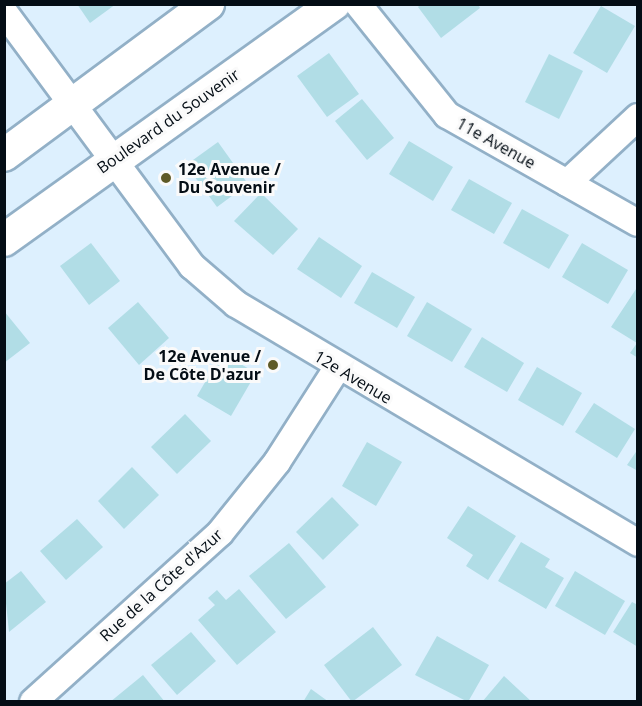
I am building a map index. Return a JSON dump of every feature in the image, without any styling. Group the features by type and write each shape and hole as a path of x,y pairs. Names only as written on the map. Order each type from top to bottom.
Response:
{"street":[{"path":"4,155 207,4"},
{"name":"Boulevard du Souvenir","path":"4,240 111,161 334,4"},
{"name":"11e Avenue","path":"358,4 447,115 638,224"},
{"name":"12e Avenue","path":"4,12 111,161 192,266 236,304 337,368 638,543"},
{"path":"567,183 638,117"},
{"name":"Rue de la Côte d'Azur","path":"33,702 220,533 277,462 337,368"}],"building":[{"path":"77,4 116,4 90,23"},
{"path":"421,4 478,4 480,8 441,38 418,7"},
{"path":"601,6 635,26 607,73 573,53"},
{"path":"329,53 359,94 327,117 297,76"},
{"path":"549,54 583,71 559,119 525,102"},
{"path":"362,99 394,138 367,160 335,121"},
{"path":"409,141 453,167 433,201 389,174"},
{"path":"218,142 248,184 217,207 186,165"},
{"path":"469,179 512,203 494,234 451,210"},
{"path":"261,193 298,229 273,255 234,221"},
{"path":"522,209 569,235 549,269 503,243"},
{"path":"319,237 362,266 341,298 297,269"},
{"path":"91,243 120,281 89,305 60,266"},
{"path":"582,243 628,270 608,304 562,277"},
{"path":"372,272 415,297 397,328 354,303"},
{"path":"638,286 638,358 630,353 637,343 611,327"},
{"path":"138,302 169,338 139,365 108,328"},
{"path":"427,302 472,329 452,362 407,336"},
{"path":"4,311 30,343 4,363"},
{"path":"482,337 524,363 507,392 464,367"},
{"path":"222,353 256,373 231,416 197,396"},
{"path":"537,367 582,393 563,426 518,400"},
{"path":"594,403 635,429 617,458 575,432"},
{"path":"185,414 211,441 177,474 151,447"},
{"path":"367,442 402,462 376,506 342,486"},
{"path":"638,449 638,471 627,465"},
{"path":"132,467 159,495 124,529 98,501"},
{"path":"332,497 359,525 323,560 296,532"},
{"path":"468,506 516,536 488,580 466,566 473,555 447,538"},
{"path":"77,519 103,547 66,580 40,551"},
{"path":"521,542 550,559 545,567 564,578 546,609 498,581"},
{"path":"289,543 326,587 286,619 249,576"},
{"path":"21,571 46,602 9,632 4,584"},
{"path":"575,571 625,601 605,635 555,606"},
{"path":"239,589 276,632 237,665 198,620 215,605 208,598 217,590 226,600"},
{"path":"632,602 638,605 638,647 613,632"},
{"path":"373,627 402,665 352,702 324,665"},
{"path":"191,632 216,661 177,695 151,665"},
{"path":"437,636 489,665 468,702 415,675"},
{"path":"143,675 165,702 110,702"},
{"path":"504,676 532,702 482,702"},
{"path":"311,689 329,702 303,702"}],"place":[{"name":"12e Avenue / Du Souvenir","path":"166,178"},
{"name":"12e Avenue / De Côte D'azur","path":"273,365"}]}
